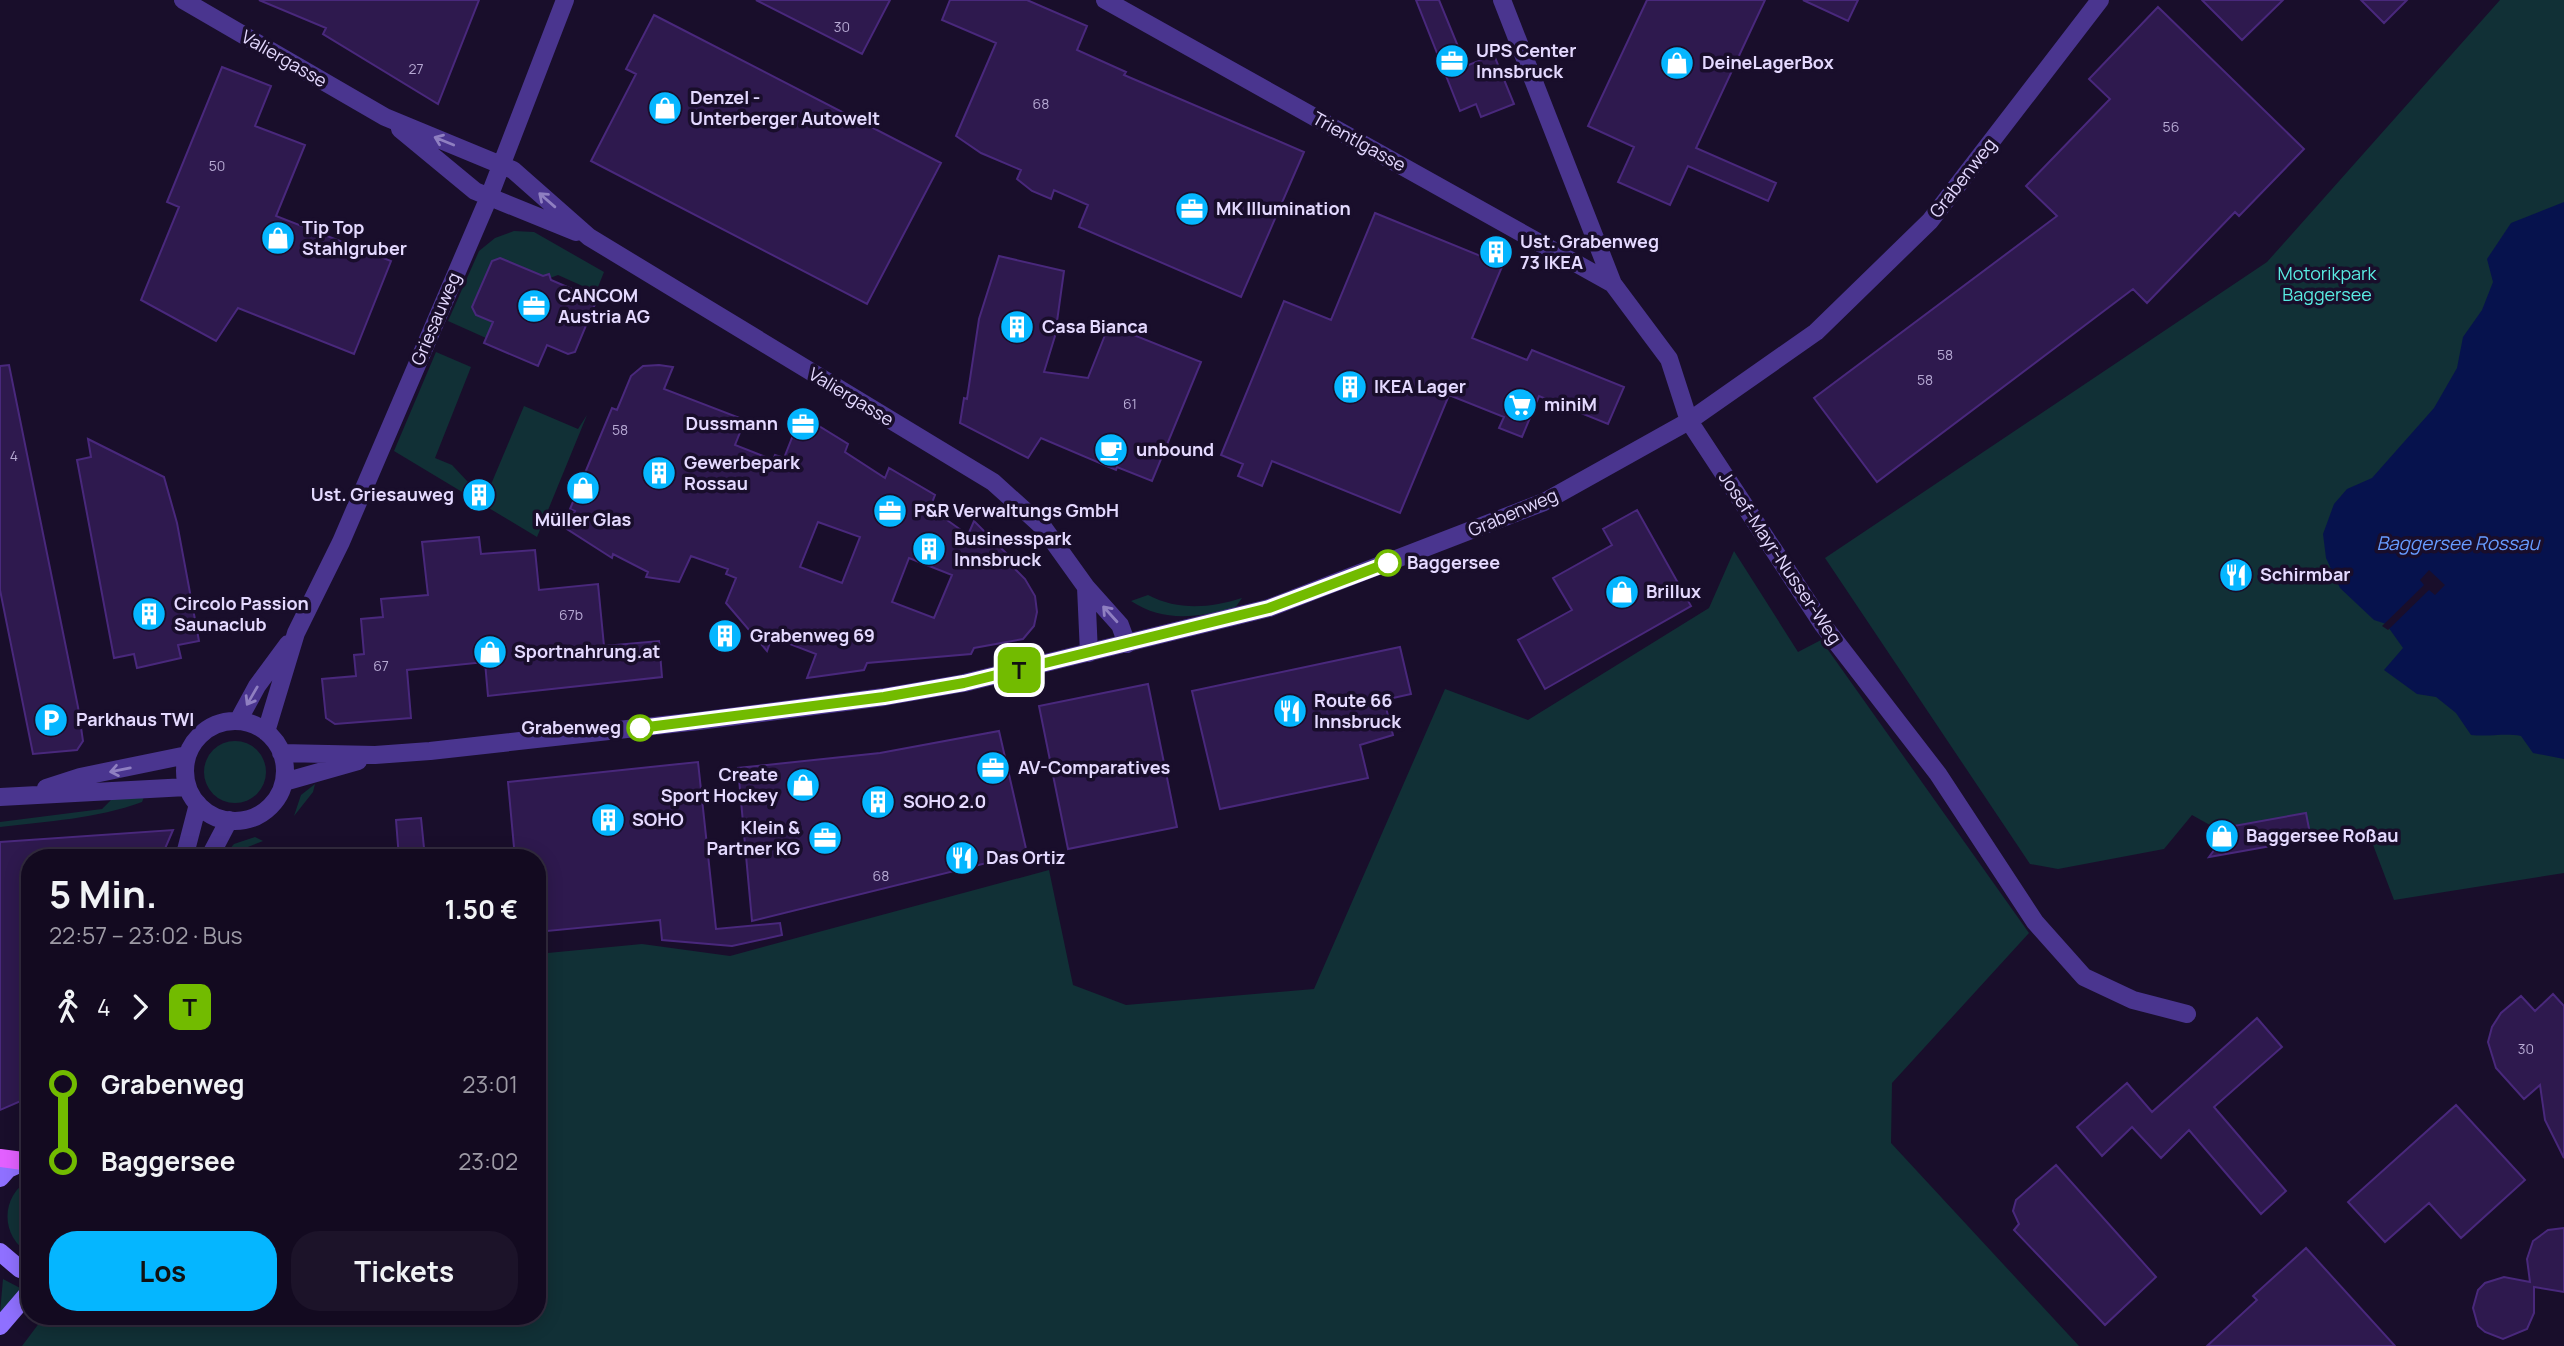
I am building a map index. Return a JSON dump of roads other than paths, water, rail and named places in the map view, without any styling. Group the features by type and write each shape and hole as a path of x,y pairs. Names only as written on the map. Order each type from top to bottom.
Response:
{"main road":[{"path":"0,1158 21,1160"},
{"path":"0,1178 21,1163"},
{"path":"0,1252 21,1269"},
{"path":"0,1326 21,1302"}],"street":[{"name":"Valiergasse","path":"183,0 385,117 513,170 590,237"},
{"name":"Griesauweg","path":"266,732 296,633 341,541 489,197 565,0"},
{"name":"Trientlgasse","path":"1105,0 1613,284"},
{"name":"Josef-Mayr-Nusser-Weg","path":"1502,0 1613,284 1669,359 1689,421 1823,625 1938,774 2035,922 2084,977 2133,1000 2187,1014"},
{"name":"Grabenweg","path":"282,753 375,755 674,724 884,697 964,683 1269,608 1544,502 1689,421 1816,332 1930,220 2101,0"},
{"name":"Valiergasse","path":"385,117 475,191 590,237 993,482 1043,527 1086,587 1120,625 1127,644"},
{"path":"1086,587 1089,653"},
{"name":"Griesauweg","path":"238,721 257,686 296,633"},
{"path":"238,721 266,732 282,753 284,782 268,808 254,817 229,820 206,812 187,787 184,771 187,755 195,741 207,729 238,721"},
{"path":"30,793 80,777 187,755"},
{"name":"Grabenweg","path":"284,782 375,755"},
{"path":"0,797 30,793 187,787"},
{"path":"186,849 198,804"},
{"path":"214,849 229,820"}],"water":[{"name":"Baggersee Rossau","path":"2564,202 2564,759 2533,753 2521,736 2471,735 2456,713 2436,697 2417,694 2384,670 2403,648 2386,624 2374,620 2340,588 2326,558 2323,534 2334,504 2347,489 2372,478 2434,408 2457,368 2463,337 2482,310 2493,282 2487,259 2511,223"}],"place":[{"name":"UPS Center Innsbruck","path":"1452,61"},
{"name":"DeineLagerBox","path":"1677,63"},
{"name":"Denzel - Unterberger Autowelt","path":"665,108"},
{"name":"MK Illumination","path":"1192,209"},
{"name":"Tip Top Stahlgruber","path":"278,238"},
{"name":"Ust. Grabenweg 73 IKEA","path":"1496,252"},
{"name":"CANCOM Austria AG","path":"534,306"},
{"name":"Casa Bianca","path":"1017,327"},
{"name":"IKEA Lager","path":"1350,387"},
{"name":"miniM","path":"1520,405"},
{"name":"Dussmann","path":"803,424"},
{"name":"unbound","path":"1111,450"},
{"name":"Gewerbepark Rossau","path":"659,473"},
{"name":"Müller Glas","path":"583,488"},
{"name":"Ust. Griesauweg","path":"479,495"},
{"name":"P&R Verwaltungs GmbH","path":"890,511"},
{"name":"Businesspark Innsbruck","path":"929,549"},
{"name":"Baggersee","path":"1388,563"},
{"name":"Schirmbar","path":"2236,575"},
{"name":"Brillux","path":"1622,592"},
{"name":"Circolo Passion Saunaclub","path":"149,614"},
{"name":"Grabenweg 69","path":"725,636"},
{"name":"Sportnahrung.at","path":"490,652"},
{"name":"Route 66 Innsbruck","path":"1290,711"},
{"name":"Parkhaus TWI","path":"51,720"},
{"name":"Grabenweg","path":"640,728"},
{"name":"AV-Comparatives","path":"993,768"},
{"name":"Create Sport Hockey","path":"803,785"},
{"name":"SOHO 2.0","path":"878,802"},
{"name":"SOHO","path":"608,820"},
{"name":"Baggersee Roßau","path":"2222,836"},
{"name":"Klein & Partner KG","path":"825,838"},
{"name":"Das Ortiz","path":"962,858"}],"park label":[{"name":"Motorikpark Baggersee","path":"2327,284"}]}
